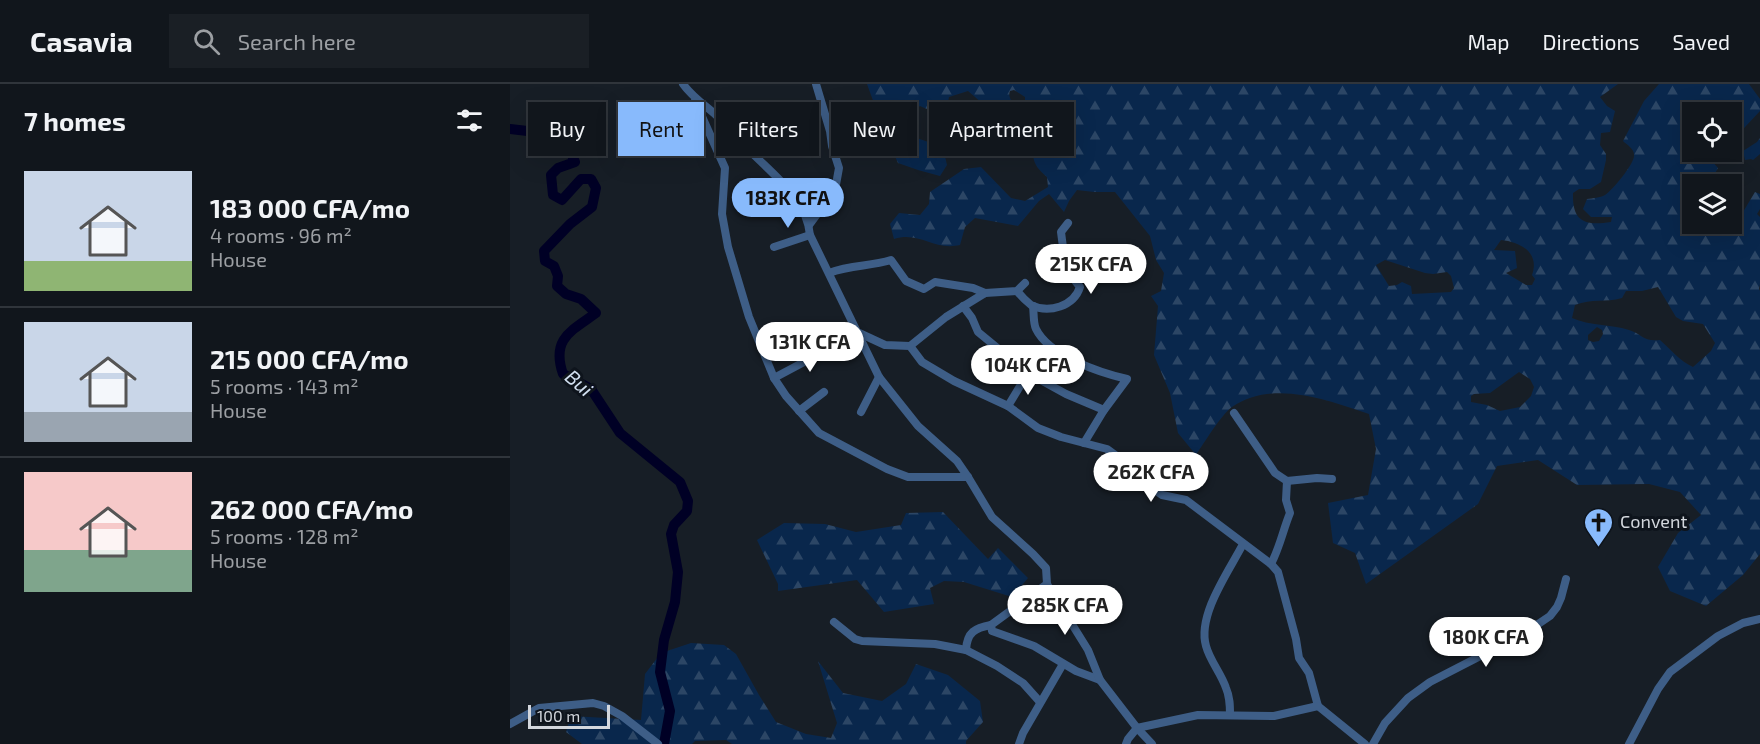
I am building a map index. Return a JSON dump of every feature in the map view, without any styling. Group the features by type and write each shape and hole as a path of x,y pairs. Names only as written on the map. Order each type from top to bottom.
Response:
{"street":[{"path":"683,84 781,180 794,196 809,225 810,235 879,377 918,426 957,461 992,517 1046,568 1047,584 1088,650 1100,680 1152,744"},
{"path":"809,225 835,189 839,168 816,84"},
{"path":"694,97 725,168 722,214 728,247 749,317 774,378 786,396 819,433 887,469 908,477 968,477"},
{"path":"1017,291 1033,306 1046,308 1058,308 1071,301 1078,292 1080,287 1073,279 1063,259 1061,232 1068,223"},
{"path":"774,247 810,235"},
{"path":"829,273 859,264 880,264 891,260 906,281 924,289 935,282 973,288 985,294"},
{"path":"858,332 885,345 910,346 963,306 985,294 1017,291 1025,283"},
{"path":"963,306 978,332 1028,373 1066,394 1104,410"},
{"path":"1033,306 1035,327 1054,348 1080,364 1127,379 1104,410 1084,443"},
{"path":"774,378 834,346"},
{"path":"910,346 922,362 954,381 1008,406 1038,428 1097,446 1112,453 1142,481 1162,495 1186,500 1271,564 1278,572 1299,658 1309,673 1318,706 1365,744"},
{"path":"1008,406 1028,373"},
{"path":"861,412 879,377"},
{"path":"799,411 824,392"},
{"path":"1234,413 1275,473 1287,481 1286,500 1290,513 1271,564"},
{"path":"1287,481 1332,479"},
{"path":"1230,715 1227,688 1206,646 1204,635 1209,609 1243,543"},
{"path":"1373,744 1385,723 1408,698 1430,682 1525,633 1550,616 1561,598 1566,579"},
{"path":"966,650 966,639 972,632 980,627 991,625 1047,584"},
{"path":"1629,744 1658,689 1670,672 1718,636 1743,623 1760,619"},
{"path":"834,622 855,639 862,641 935,644 966,650 1023,683 1040,702"},
{"path":"991,625 992,631 1034,646 1076,671 1100,680"},
{"path":"1019,744 1040,702 1063,664"},
{"path":"510,724 539,708 593,703 622,716 658,744"},
{"path":"1126,744 1137,728 1198,715 1274,716 1318,706"}],"green space":[{"path":"867,84 1618,84 1600,97 1607,106 1615,111 1610,132 1601,133 1600,145 1606,154 1606,160 1601,182 1590,189 1579,189 1573,193 1573,203 1578,216 1587,222 1602,223 1611,222 1612,217 1591,217 1583,209 1587,199 1601,197 1608,193 1630,165 1634,154 1623,141 1644,101 1659,84 1749,84 1760,99 1760,111 1742,130 1742,102 1682,102 1682,162 1713,162 1718,168 1715,174 1682,174 1682,234 1742,234 1742,214 1755,192 1760,194 1760,209 1757,214 1760,217 1760,554 1743,575 1706,606 1670,591 1658,567 1678,533 1701,515 1680,492 1649,484 1577,485 1538,460 1497,466 1478,504 1366,584 1355,553 1333,543 1328,503 1368,495 1376,449 1369,414 1318,398 1282,393 1265,394 1232,407 1196,455 1178,433 1170,393 1154,355 1158,306 1151,296 1161,291 1164,273 1156,260 1150,236 1115,192 1077,190 1064,212 1049,194 1039,201 1018,226 975,218 965,227 960,245 942,245 911,237 894,239 890,224 899,213 920,215 929,204 930,192 964,169 981,167 1011,198 1025,201 1048,187 1047,177 1039,170 1033,156 1074,156 1074,102 1025,102 1025,97 1014,90 1009,94 1013,102 981,102 968,91 949,97 948,102 929,102 929,110 920,106 917,108 917,102 874,102","holes":["1501,240 1515,243 1527,250 1534,267 1532,275 1535,279 1532,285 1526,285 1506,273 1517,268 1515,251 1494,250","1385,260 1425,273 1447,272 1451,276 1454,288 1451,292 1412,294 1411,286 1402,282 1389,286 1376,265","1658,287 1676,317 1683,321 1703,324 1715,343 1711,351 1693,367 1660,340 1650,340 1629,330 1572,318 1575,305 1622,298 1626,291 1642,291","1597,327 1602,330 1603,334 1599,341 1593,342 1588,340 1588,335","1519,372 1530,379 1534,387 1531,396 1520,407 1500,411 1487,405 1471,402 1471,396 1474,394 1490,393"]},
{"path":"917,137 929,142 929,156 944,156 947,165 940,176 898,163 895,156 917,156"},
{"path":"1760,138 1760,154 1753,160 1745,160 1743,151"},
{"path":"943,512 988,559 998,548 1028,578 1012,597 964,582 944,581 930,588 934,604 884,612 857,580 778,591 778,584 757,540 784,523 825,524 856,532 901,525 906,513"},
{"path":"691,643 724,645 736,654 776,722 806,734 831,738 837,723 818,661 843,693 882,701 906,684 916,664 948,675 980,701 983,722 966,741 966,744 732,744 726,740 695,741 692,744 582,744 566,732 571,716 641,720 645,674 661,653"}],"waterway":[{"name":"Bui","path":"510,129 536,132 561,150 571,153 575,162 558,168 551,175 553,195 562,200 581,179 591,179 596,188 592,207 570,224 544,251 545,261 554,266 558,276 557,286 566,294 581,299 596,313 571,331 562,344 560,362 563,374 591,389 620,433 680,482 688,501 687,511 674,525 671,534 678,572 675,602 664,640 660,672 670,711 664,744"}],"place":[{"name":"Convent","path":"1599,548"}]}
